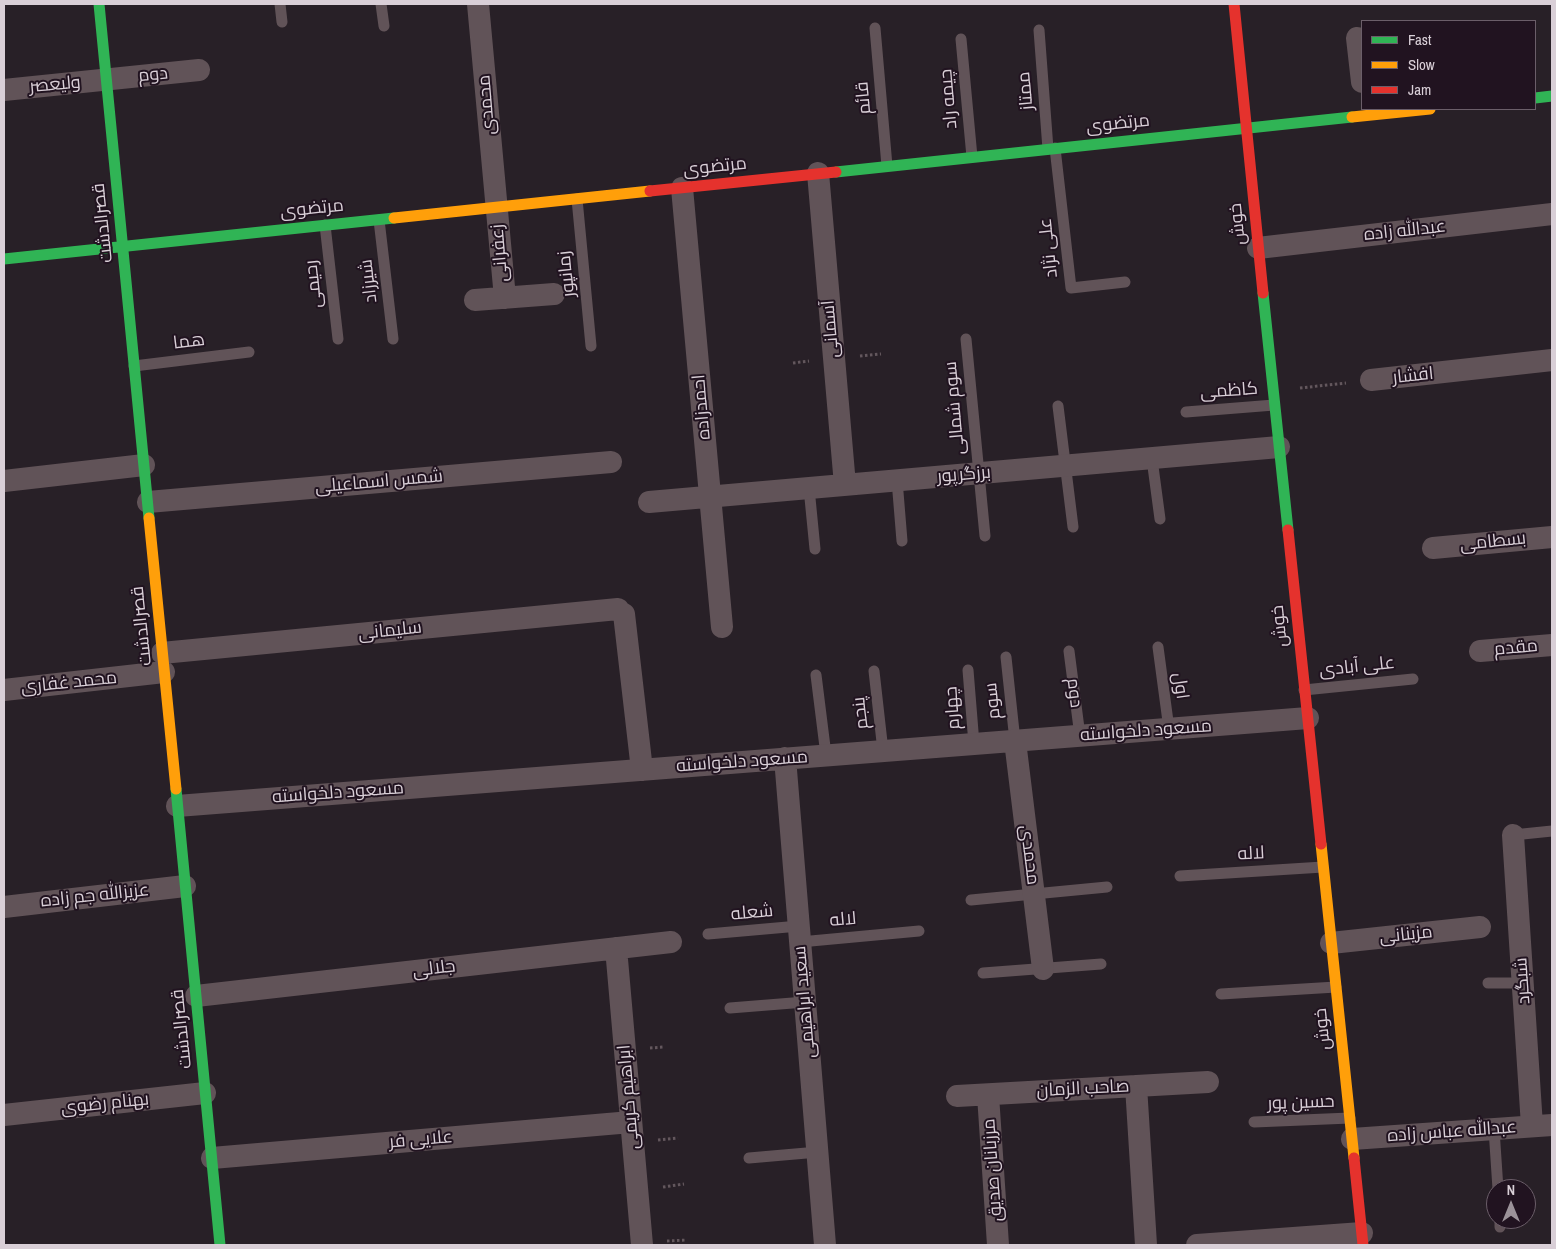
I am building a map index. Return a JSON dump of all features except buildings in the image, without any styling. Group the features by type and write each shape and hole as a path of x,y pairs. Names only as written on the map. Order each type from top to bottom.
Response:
{"street":[{"name":"قصرالدشت","path":"99,4 220,1245"},
{"name":"محمدی","path":"478,4 496,207"},
{"name":"خوش","path":"1234,4 1245,128 1363,1239"},
{"path":"1357,38 1361,73"},
{"name":"دوم","path":"106,80 199,70"},
{"name":"ولیعصر","path":"4,90 106,80"},
{"path":"1536,98 1552,96"},
{"name":"مرتضوی","path":"4,259 1052,149 1245,128 1366,112 1409,110"},
{"name":"آسمانی","path":"818,173 845,485"},
{"name":"احمدزاده","path":"682,188 722,627"},
{"name":"زعفرانی","path":"496,207 504,298"},
{"name":"عبدالله زاده","path":"1258,248 1552,214"},
{"path":"475,300 554,294"},
{"name":"افشار","path":"1371,380 1552,360"},
{"name":"برزگرپور","path":"649,502 1279,447"},
{"name":"شمس اسماعیلی","path":"148,502 611,462"},
{"path":"4,481 144,465"},
{"name":"بسطامی","path":"1433,548 1552,537"},
{"name":"سلیمانی","path":"163,663 621,612 642,770"},
{"name":"مقدم","path":"1480,651 1552,645"},
{"name":"محمد غفاری","path":"4,690 163,663"},
{"name":"مسعود دلخواسته","path":"177,806 1308,718"},
{"name":"محمدی","path":"1015,741 1044,969"},
{"name":"سعید ابراهیمی","path":"785,758 826,1245"},
{"name":"شبگرد","path":"1513,835 1524,984 1542,1125"},
{"name":"عزیزالله جم زاده","path":"4,907 185,886"},
{"name":"مزینانی","path":"1331,943 1480,927"},
{"name":"جلالی","path":"196,996 672,942"},
{"name":"ابراهیم کریمی","path":"616,948 642,1245"},
{"name":"صاحب الزمان","path":"957,1096 1208,1082"},
{"path":"1136,1086 1146,1245"},
{"name":"بهنام رضوی","path":"4,1114 205,1093"},
{"name":"مرزبانان صدیق","path":"988,1095 998,1245"},
{"name":"علایی فر","path":"212,1158 631,1122"},
{"name":"عبدالله عباس زاده","path":"1351,1129 1494,1129 1542,1125"},
{"path":"1198,1245 1363,1239"}],"lane":[{"path":"280,4 282,22"},
{"path":"381,4 384,26"},
{"name":"قائم","path":"875,28 887,166"},
{"name":"ممتاز","path":"1039,30 1052,149"},
{"name":"چیمه راد","path":"961,39 972,157"},
{"name":"علی نژاد","path":"1052,149 1071,288 1126,282"},
{"name":"زمانپور","path":"577,199 591,346"},
{"name":"شیرزاد","path":"379,220 393,339"},
{"name":"رحیمی","path":"325,225 338,339"},
{"name":"سوم شمالی","path":"966,339 985,536"},
{"name":"هما","path":"134,366 249,352"},
{"name":"کاظمی","path":"1186,412 1274,405"},
{"path":"1058,406 1073,527"},
{"path":"1152,458 1160,519"},
{"path":"897,480 902,541"},
{"path":"809,488 815,549"},
{"name":"اول","path":"1158,647 1168,729"},
{"name":"دوم","path":"1069,651 1080,736"},
{"name":"سوم","path":"1006,657 1015,741"},
{"name":"چهارم","path":"968,670 974,744"},
{"name":"پنجم","path":"874,671 883,751"},
{"path":"816,675 826,755"},
{"name":"علی آبادی","path":"1304,690 1413,679"},
{"path":"1513,835 1552,831"},
{"name":"لاله","path":"1180,876 1323,867"},
{"path":"971,900 1107,887"},
{"name":"لاله","path":"799,934 919,931"},
{"name":"شعله","path":"708,934 799,934"},
{"path":"984,973 1101,964"},
{"path":"1488,983 1524,984"},
{"path":"1221,994 1336,987"},
{"path":"730,1008 805,1002"},
{"name":"حسین پور","path":"1254,1122 1351,1129"},
{"path":"1494,1129 1497,1179"},
{"path":"748,1158 818,1152"}],"path":[{"name":"افشار","path":"1273,391 1371,380"}],"traffic: fast":[{"path":"99,4 149,518"},
{"path":"1536,98 1552,96"},
{"path":"836,172 1352,117"},
{"path":"4,259 394,218"},
{"path":"1263,293 1288,530"},
{"path":"176,789 220,1245"}],"traffic: slow":[{"path":"1352,117 1420,110"},
{"path":"394,218 650,191"},
{"path":"149,518 176,789"},
{"path":"1321,844 1354,1158"}],"traffic: jam":[{"path":"1234,4 1263,293"},
{"path":"650,191 836,172"},
{"path":"1288,530 1321,844"},
{"path":"1354,1158 1363,1245"}]}
